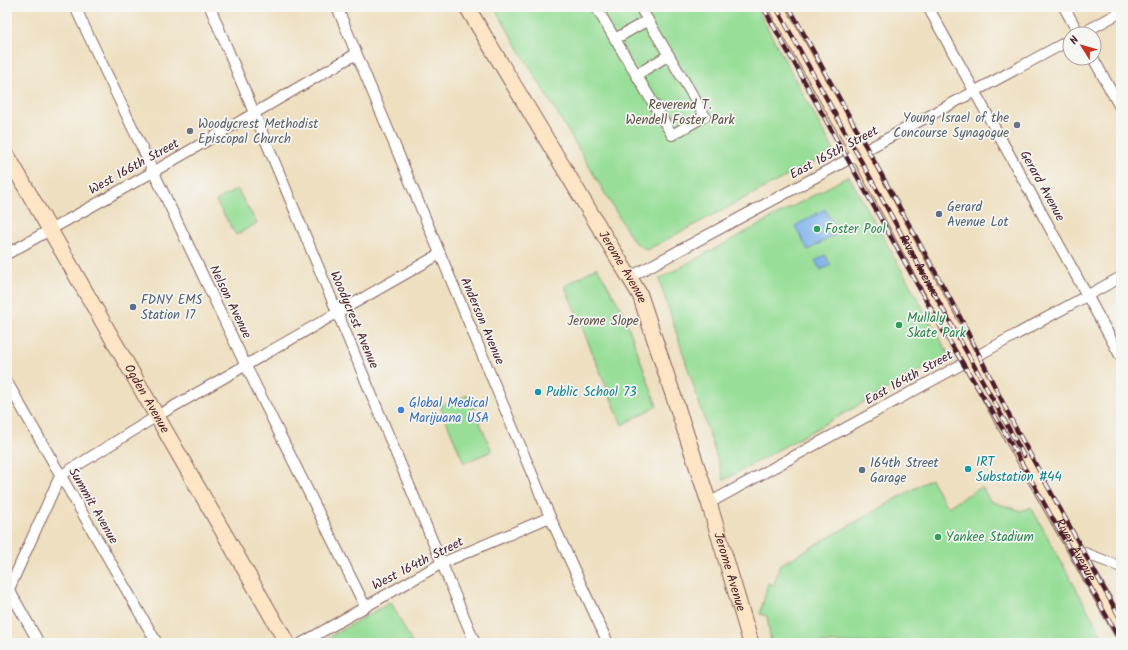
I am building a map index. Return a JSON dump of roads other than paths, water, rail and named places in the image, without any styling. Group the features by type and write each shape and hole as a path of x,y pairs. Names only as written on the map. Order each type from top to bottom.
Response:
{"main road":[{"name":"Jerome Avenue","path":"467,7 640,295 709,502 751,643"},
{"name":"River Avenue","path":"776,7 859,154 1005,425 1077,550 1121,631"},
{"name":"Ogden Avenue","path":"7,155 287,643"}],"street":[{"name":"Nelson Avenue","path":"75,7 246,366 365,606"},
{"name":"Woodycrest Avenue","path":"210,7 475,643"},
{"name":"Anderson Avenue","path":"337,7 550,517 608,643"},
{"path":"596,7 672,135 705,116 640,7"},
{"name":"Gerard Avenue","path":"928,7 1121,357"},
{"path":"1064,7 1075,26"},
{"path":"1095,26 1121,12"},
{"path":"615,40 648,20"},
{"name":"East 165th Street","path":"630,277 1062,44"},
{"name":"West 166th Street","path":"7,254 153,172 356,54"},
{"path":"636,75 669,55"},
{"path":"1097,66 1121,109"},
{"path":"39,643 8,588 60,476 157,416 338,314 440,254"},
{"name":"East 164th Street","path":"709,502 1121,276"},
{"name":"Summit Avenue","path":"7,382 156,643"},
{"name":"West 164th Street","path":"302,643 442,563 550,517"},
{"path":"1077,550 1121,567"}],"water":[{"name":"Foster Pool","path":"825,209 838,233 808,250 795,226"},
{"path":"825,255 831,265 821,270 815,261"}],"railway":[{"path":"763,7 942,329 1004,431 1121,642"},
{"path":"776,7 1024,456"},
{"path":"789,7 960,317 1014,425 1121,620"}],"place":[{"name":"Young Israel of the Concourse Synagogue","path":"1017,125"},
{"name":"Woodycrest Methodist Episcopal Church","path":"190,131"},
{"name":"Gerard Avenue Lot","path":"939,214"},
{"name":"Foster Pool","path":"817,229"},
{"name":"FDNY EMS Station 17","path":"133,307"},
{"name":"Mullaly Skate Park","path":"899,325"},
{"name":"Public School 73","path":"538,392"},
{"name":"Global Medical Marijuana USA","path":"401,410"},
{"name":"IRT Substation #44","path":"968,469"},
{"name":"164th Street Garage","path":"862,470"},
{"name":"Yankee Stadium","path":"938,537"}],"park label":[{"name":"Reverend T. Wendell Foster Park","path":"680,112"},
{"name":"Jerome Slope","path":"603,321"}]}
